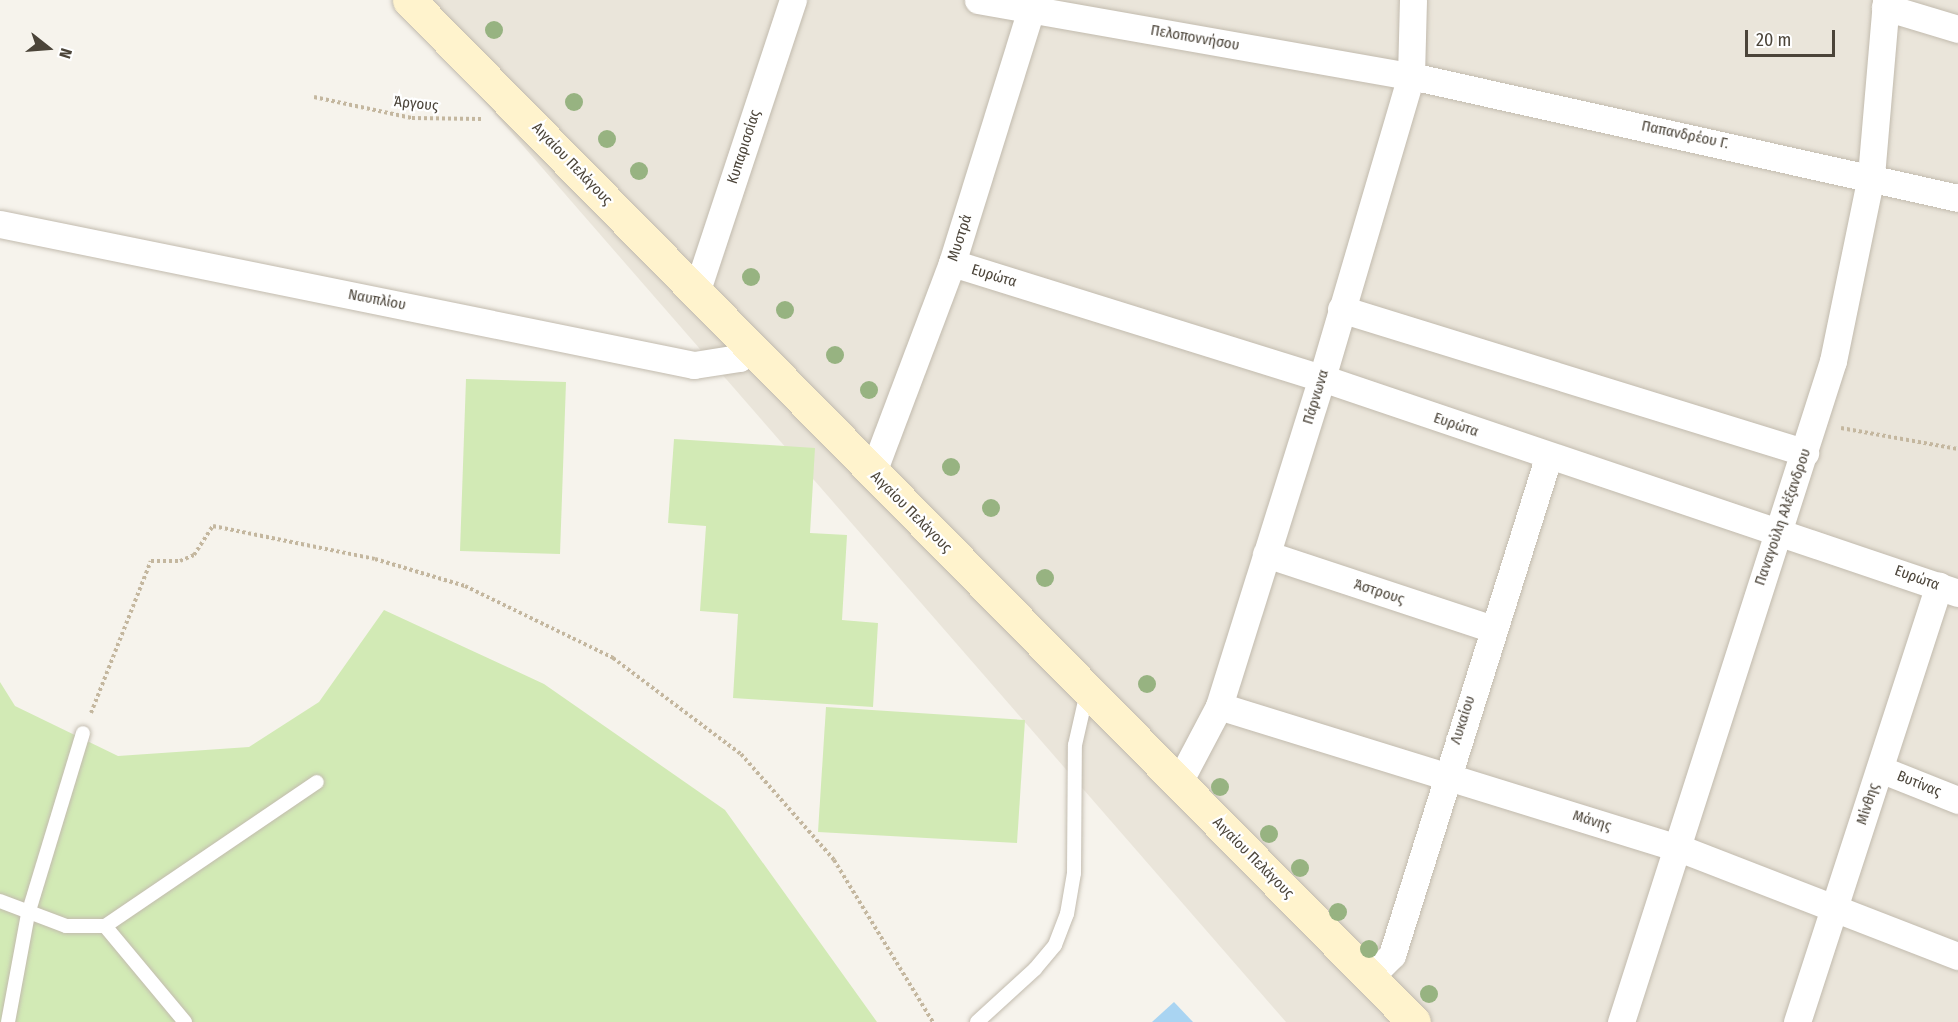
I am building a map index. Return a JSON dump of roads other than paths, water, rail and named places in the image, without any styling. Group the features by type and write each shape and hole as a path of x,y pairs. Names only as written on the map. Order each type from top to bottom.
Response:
{"street":[{"name":"Αιγαίου Πελάγους","path":"410,0 513,102 696,293 1414,1022"},
{"name":"Κυπαρισσίας","path":"696,293 793,0"},
{"name":"Πελοποννήσου","path":"978,0 1033,5 1411,76"},
{"name":"Πάρνωνα","path":"1179,783 1219,706 1322,378 1411,76 1413,0"},
{"path":"1885,4 1958,29"},
{"name":"Παναγούλη Αλέξανδρου","path":"1621,1022 1679,848 1777,527 1816,424 1870,176 1885,4"},
{"name":"Μυστρά","path":"873,472 952,263 1033,5"},
{"name":"Παπανδρέου Γ.","path":"1411,76 1870,176 1958,198"},
{"name":"Ναυπλίου","path":"0,224 694,365 739,358 749,347"},
{"name":"Ευρώτα","path":"952,263 1322,378 1548,458 1777,527 1948,589"},
{"path":"1341,309 1805,453"},
{"name":"Λυκαίου","path":"1370,977 1392,955 1445,777 1548,458"},
{"name":"Άστρους","path":"1266,555 1493,629"},
{"name":"Μίνθης","path":"1797,1022 1880,769 1948,589"},
{"name":"Μάνης","path":"1219,706 1679,848 1836,905 1958,956"},
{"name":"Βυτίνας","path":"1880,769 1958,800"}],"lane":[{"path":"977,1022 1035,969 1054,945 1067,914 1074,873 1075,745 1087,690"},
{"path":"8,1022 28,914 83,734"},
{"path":"0,901 28,914 88,930 105,926 316,782"},
{"path":"105,926 185,1022"}],"water":[{"path":"1174,1002 1193,1022 1152,1022"}]}
